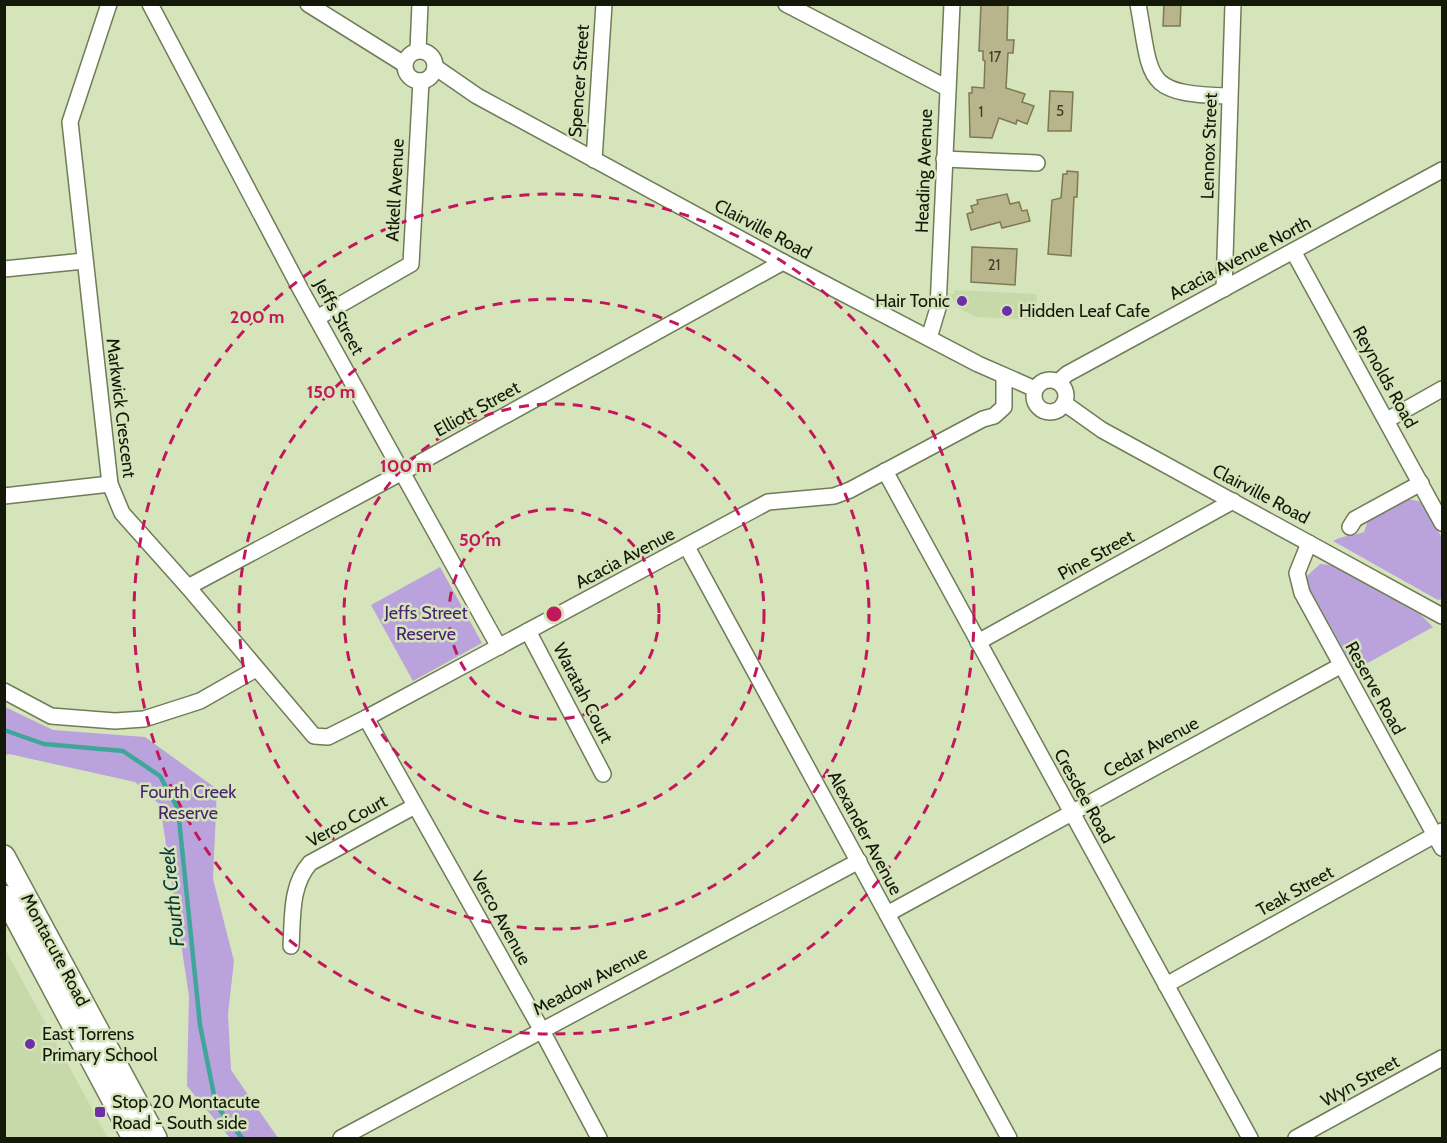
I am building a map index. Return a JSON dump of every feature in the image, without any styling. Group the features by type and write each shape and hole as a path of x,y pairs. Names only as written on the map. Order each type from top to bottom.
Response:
{"main road":[{"name":"Montacute Road","path":"4,856 156,1138"},
{"name":"Montacute Road","path":"4,896 133,1138"}],"street":[{"name":"Markwick Crescent","path":"109,4 70,122 110,484 122,513 189,587 256,669 314,736 328,737"},
{"name":"Jeffs Street","path":"150,4 317,318 499,647"},
{"path":"308,4 357,34 412,56 432,57 428,76 411,79 412,56 420,4"},
{"name":"Spencer Street","path":"594,160 604,4"},
{"path":"786,4 947,88"},
{"name":"Heading Avenue","path":"929,338 938,308 952,4"},
{"path":"1138,4 1146,57 1156,78 1179,93 1230,96"},
{"name":"Lennox Street","path":"1224,289 1233,4"},
{"name":"Atkell Avenue","path":"317,318 411,264 428,76"},
{"name":"Clairville Road","path":"428,76 477,96 783,262 1004,376 1035,389"},
{"path":"944,159 1037,163"},
{"name":"Acacia Avenue North","path":"1058,382 1067,374 1443,170"},
{"name":"Reynolds Road","path":"1293,251 1443,523"},
{"path":"4,269 84,261"},
{"name":"Elliott Street","path":"189,587 783,262"},
{"path":"885,471 983,419 999,414 1005,402 1004,376"},
{"path":"1050,380 1058,382 1065,392 1064,403 1056,411 1040,409 1034,400 1035,389 1041,382 1050,380"},
{"path":"1387,420 1443,389"},
{"name":"Clairville Road","path":"1064,403 1102,430 1443,616"},
{"name":"Acacia Avenue","path":"328,737 768,502 834,496 885,471"},
{"name":"Cresdee Road","path":"885,471 1250,1138"},
{"path":"1350,527 1354,519 1421,483"},
{"path":"4,496 110,484"},
{"name":"Pine Street","path":"978,642 1233,501"},
{"name":"Reserve Road","path":"1309,543 1299,567 1298,585 1340,666 1440,838"},
{"name":"Alexander Avenue","path":"687,547 1009,1138"},
{"name":"Waratah Court","path":"528,631 603,774"},
{"name":"Cedar Avenue","path":"886,914 1340,666"},
{"path":"4,691 51,716 115,721 144,719 200,701 256,669"},
{"name":"Verco Avenue","path":"366,718 541,1029 599,1138"},
{"name":"Verco Court","path":"291,946 296,888 301,873 310,863 415,806"},
{"name":"Teak Street","path":"1166,984 1440,838"},
{"name":"Meadow Avenue","path":"341,1138 541,1029 859,861"},
{"name":"Wyn Street","path":"1296,1138 1443,1058"}],"shaded area":[{"path":"954,290 1037,294 1036,320 975,317 957,307 950,294 954,294"},
{"name":"East Torrens Primary School","path":"5,949 108,1138 5,1138"}],"green space":[{"path":"1408,499 1422,502 1442,538 1442,599 1438,600 1333,541 1364,532 1368,521"},
{"path":"1320,564 1331,565 1421,615 1433,627 1355,670 1309,588 1307,576"},
{"name":"Jeffs Street Reserve","path":"440,567 482,643 413,681 371,605"},
{"name":"Fourth Creek Reserve","path":"5,707 53,730 145,737 217,789 213,879 234,961 228,1014 231,1070 278,1138 230,1138 187,1086 189,996 160,805 135,782 5,755"}],"building":[{"path":"981,4 1008,5 1007,40 1014,40 1013,53 1008,53 1006,88 1025,94 1022,102 1034,106 1027,124 1017,120 1016,124 999,118 992,138 970,137 969,93 972,93 972,87 984,88 985,61 983,51 979,51"},
{"path":"1164,4 1181,4 1180,26 1163,26"},
{"path":"1050,91 1073,92 1071,131 1048,131"},
{"path":"1067,171 1078,172 1077,197 1074,197 1071,256 1048,254 1052,200 1061,198 1063,174 1067,174"},
{"path":"1007,194 1010,204 1019,202 1022,211 1027,210 1030,221 1002,228 1000,222 971,230 967,214 973,212 971,206 978,204 977,200"},
{"path":"972,247 1017,249 1015,285 971,282"}],"waterway":[{"name":"Fourth Creek","path":"4,730 44,744 123,751 160,776 178,809 200,1025 216,1105 242,1138"}],"place":[{"name":"Hair Tonic","path":"962,301"},
{"name":"Hidden Leaf Cafe","path":"1007,311"},
{"name":"East Torrens Primary School","path":"30,1044"},
{"name":"Stop 20 Montacute Road - South side","path":"100,1112"}]}
